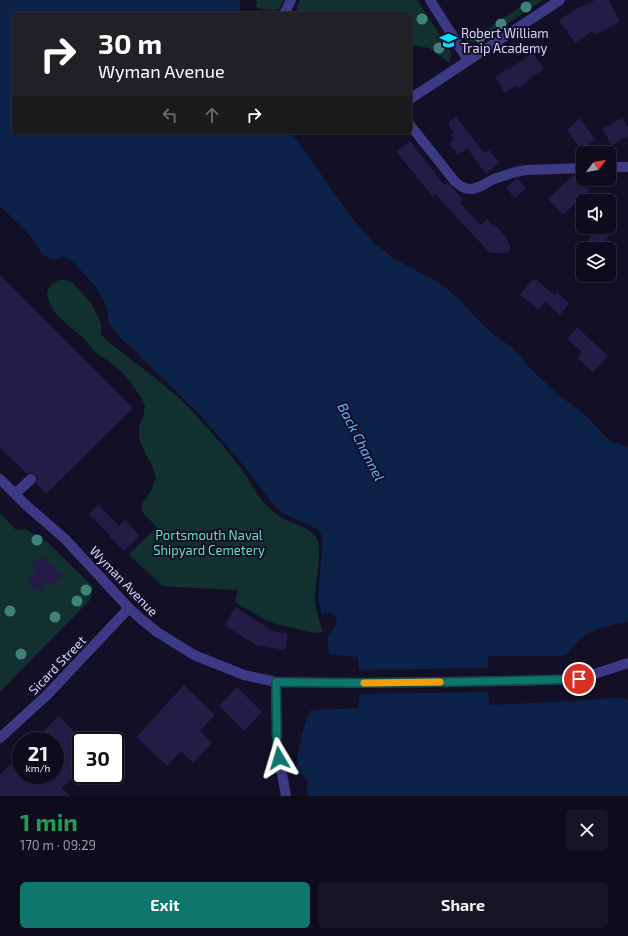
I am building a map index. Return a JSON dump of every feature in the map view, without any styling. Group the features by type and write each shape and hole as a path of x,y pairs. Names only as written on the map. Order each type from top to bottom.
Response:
{"street":[{"path":"285,12 291,0"},
{"path":"430,0 468,60"},
{"path":"412,98 560,0"},
{"path":"412,128 453,179 458,184 469,189 476,188 519,171 576,168"},
{"path":"616,168 628,167"},
{"name":"Wyman Avenue","path":"0,479 31,510 65,539 129,608 157,632 194,655 244,675 276,682 355,683 579,679 628,664"},
{"path":"15,494 31,479"},
{"name":"Sicard Street","path":"0,737 48,694 129,608"},
{"path":"276,682 277,746 286,796"}],"green space":[{"path":"255,0 284,0 279,9 268,10 256,7 257,2"},
{"path":"300,0 417,0 450,51 451,56 449,63 429,48 412,45 412,12 297,12 297,6"},
{"path":"531,0 543,0 488,37 484,31"},
{"path":"466,27 471,29 476,36 481,32 485,38 477,42 467,40 462,34 462,31"},
{"name":"Portsmouth Naval Shipyard Cemetery","path":"59,280 65,280 73,283 91,303 101,323 101,335 161,382 194,413 220,442 245,474 259,497 272,511 286,520 308,529 315,535 319,545 319,561 315,602 323,632 315,633 276,624 266,620 236,603 238,590 162,586 129,554 157,527 141,510 143,502 150,493 156,478 139,439 139,426 143,418 145,406 132,384 122,372 95,352 84,339 55,313 48,299 47,293 49,287"},
{"path":"0,513 16,530 25,529 47,542 93,587 91,599 0,692"}],"water":[{"name":"Back Channel","path":"0,0 240,0 240,12 12,12 12,134 292,134 352,218 374,243 395,259 436,281 447,289 459,299 494,335 513,348 533,371 557,394 583,413 610,441 628,447 628,622 606,626 591,632 580,639 566,655 488,656 489,705 576,701 622,697 628,701 628,796 308,796 307,779 298,773 297,759 303,732 311,710 358,708 360,694 358,657 329,654 328,637 337,623 335,616 331,613 322,614 318,598 323,539 319,530 283,513 273,504 244,466 200,415 142,359 139,354 119,337 108,321 107,309 102,297 95,286 76,265 68,258 63,257 54,260 42,254 29,234 0,206"}],"pier":[{"path":"489,668 489,692 360,694 358,670"}],"building":[{"path":"595,0 609,0 620,22 595,35 593,31 575,43 559,20 579,7 580,8"},
{"path":"533,53 544,69 527,80 528,82 518,88 517,85 505,93 495,77 507,68 508,70"},
{"path":"456,117 484,153 489,150 499,163 486,174 467,148 458,155 449,143 454,139 451,135 454,133 449,127 450,126 448,123"},
{"path":"580,118 595,140 586,146 583,144 578,146 567,130"},
{"path":"622,118 628,127 628,136 612,145 602,129"},
{"path":"410,141 444,185 447,182 463,199 460,203 481,225 487,219 507,238 506,239 510,244 510,249 507,253 490,253 435,194 433,197 396,151"},
{"path":"573,175 576,178 576,186 585,186 589,190 585,194 576,194 576,202 563,215 548,199"},
{"path":"517,178 526,188 515,198 506,188"},
{"path":"593,234 610,235 604,242 590,242 588,240"},
{"path":"0,275 133,408 46,494 36,483 37,478 35,474 27,474 0,448"},
{"path":"535,279 555,295 557,293 569,303 560,315 545,302 539,310 520,295 532,280 533,281"},
{"path":"577,327 608,356 593,372 577,358 582,352 567,339"},
{"path":"98,505 119,526 125,520 140,536 124,551 89,514"},
{"path":"42,555 63,575 52,587 47,582 37,592 27,581 36,572 31,566"},
{"path":"236,607 273,631 288,634 285,650 256,645 224,625"},
{"path":"184,685 215,715 200,731 212,743 193,763 181,751 167,766 136,737"},
{"path":"237,687 262,712 244,731 219,706"},
{"path":"59,716 74,732 72,732 72,778 62,788 70,796 0,796 0,775 12,763 12,784 64,784 64,732 43,732"}],"slow traffic":[{"path":"364,683 440,682"}],"place":[{"name":"Robert William Traip Academy","path":"448,40"}],"route":[{"path":"279,758 277,746 276,682 355,683 579,679"}]}
